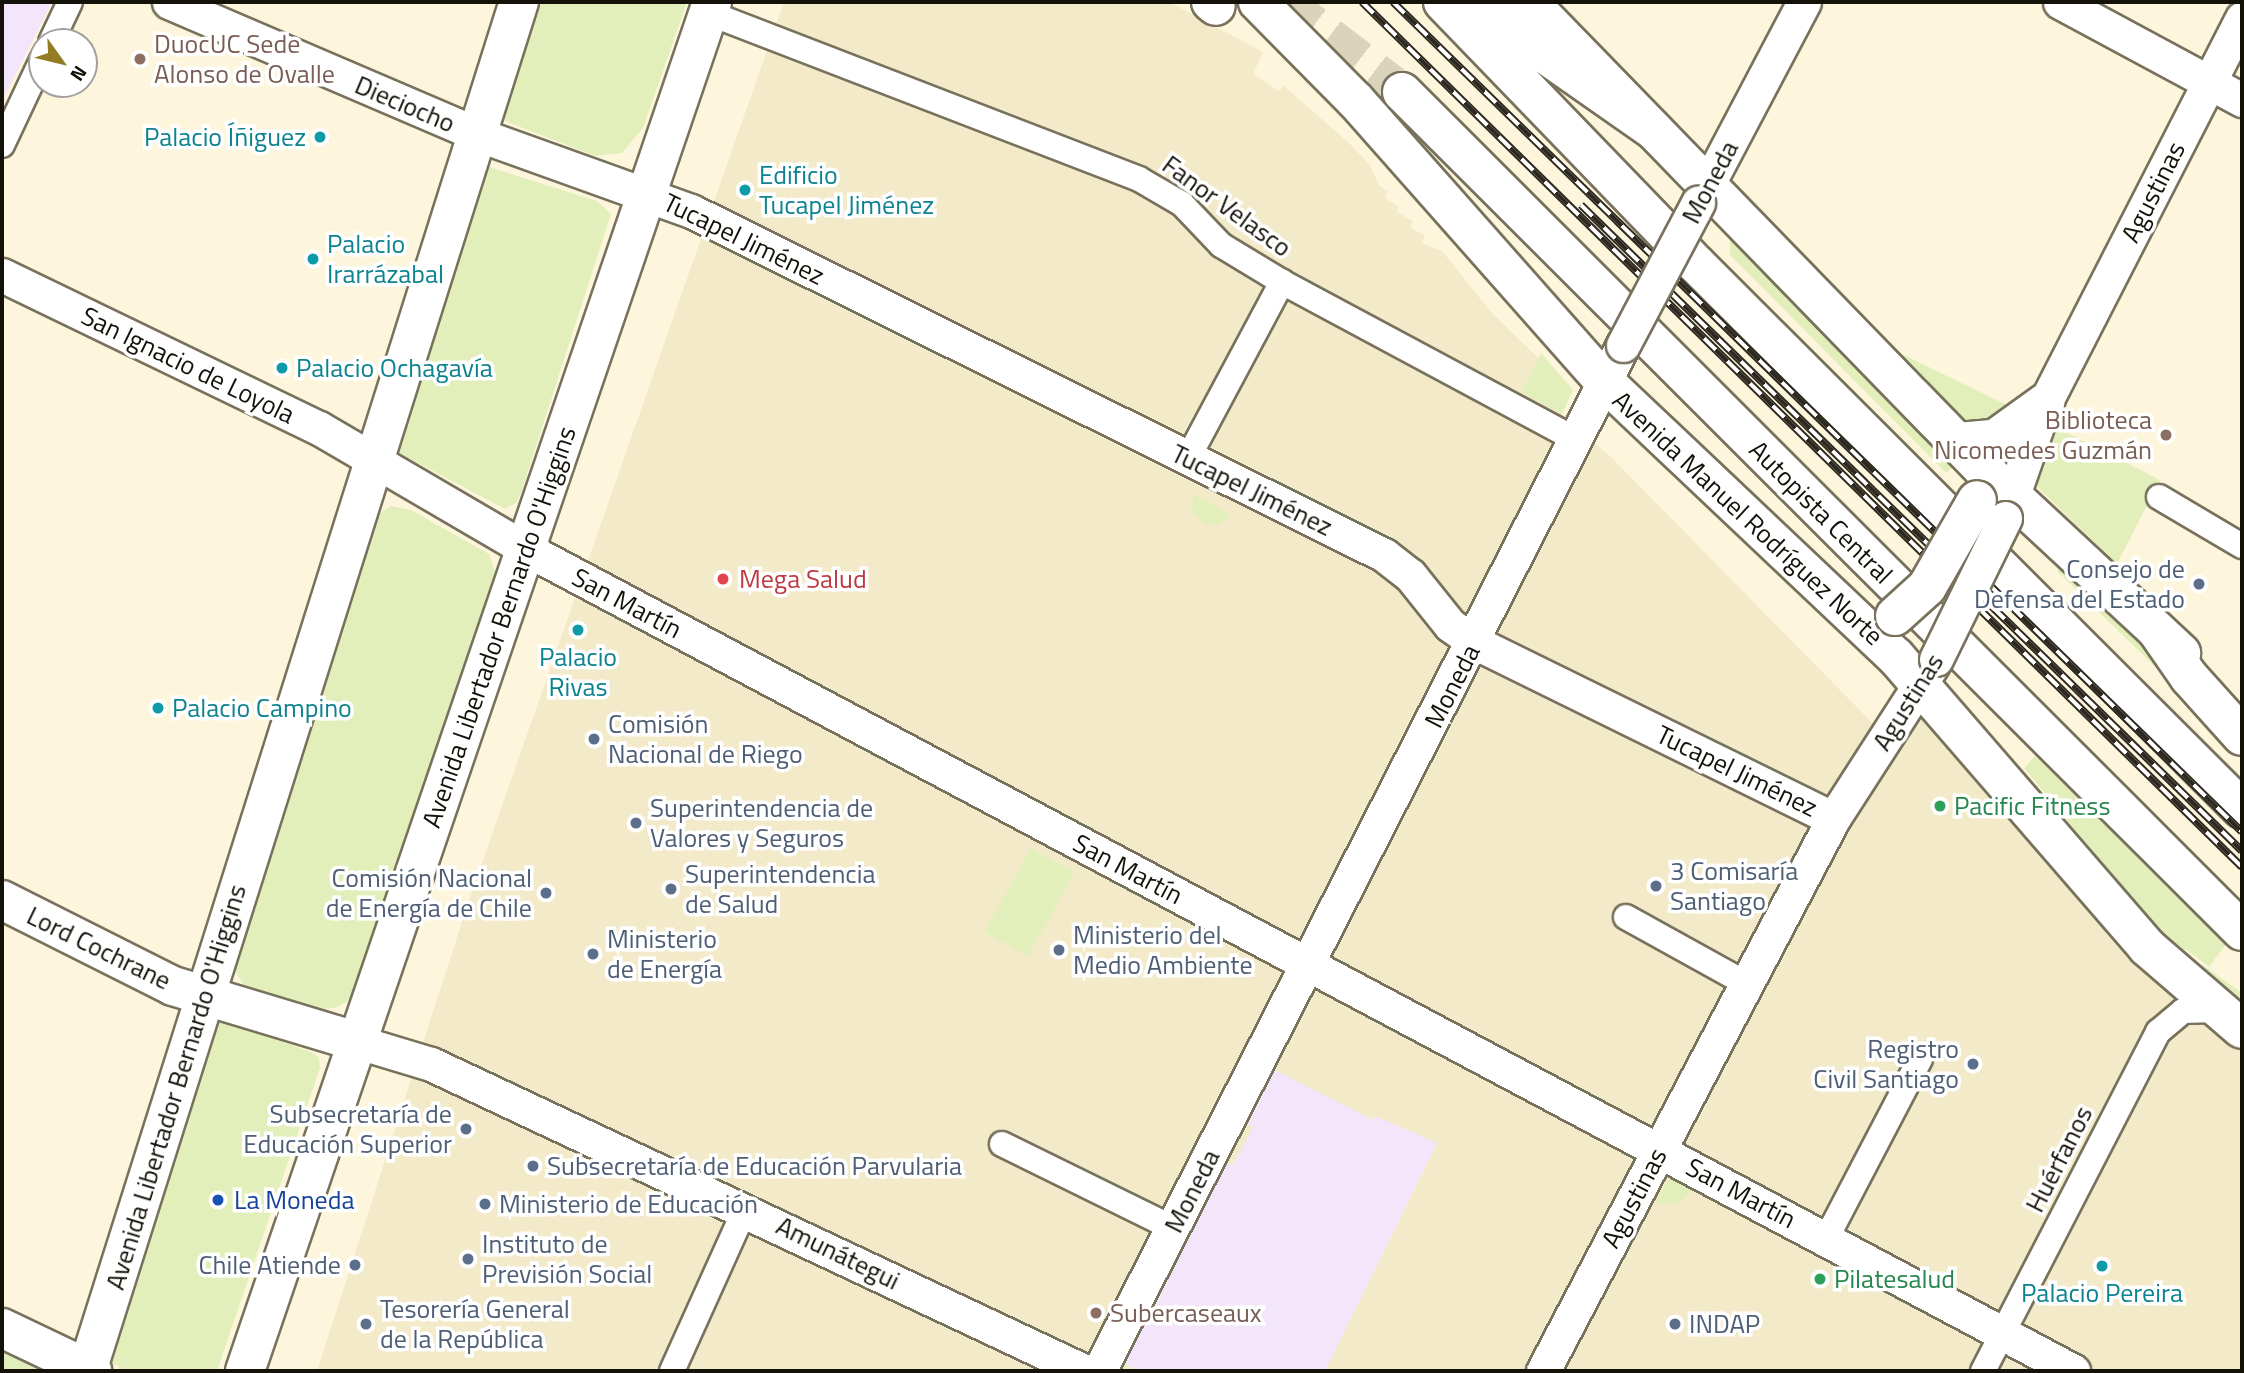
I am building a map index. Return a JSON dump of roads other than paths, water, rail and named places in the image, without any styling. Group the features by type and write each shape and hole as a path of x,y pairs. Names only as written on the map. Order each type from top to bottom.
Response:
{"main road":[{"name":"Avenida Libertador Bernardo O'Higgins","path":"89,1370 474,133 519,2"},
{"name":"Avenida Manuel Rodríguez Norte","path":"1258,2 1356,101 1604,381 1877,619 1928,672 2147,947 2229,1019"},
{"path":"1443,2 1696,264 2242,809"},
{"path":"1486,2 1546,55 1652,129"},
{"path":"1529,2 1652,129 1703,195 1987,485 2242,708"},
{"path":"1212,3 1356,101"},
{"name":"Avenida Libertador Bernardo O'Higgins","path":"245,1371 710,7"},
{"name":"Autopista Central","path":"1402,92 2186,880 2242,931"},
{"path":"1877,619 1927,587 1987,485 1995,439 2045,403"},
{"path":"2157,631 2189,677 2242,736"},
{"name":"Lord Cochrane","path":"2,900 173,986 358,1042"},
{"path":"2,1328 89,1370"}],"street":[{"path":"58,28 70,2"},
{"name":"Dieciocho","path":"169,2 474,133 647,193"},
{"name":"Moneda","path":"1099,1371 1309,966 1604,381 1804,2"},
{"path":"2060,2 2242,100"},
{"name":"Fanor Velasco","path":"710,7 1130,175 1172,197 1206,234 1282,282 1575,439"},
{"name":"Agustinas","path":"1543,1371 1833,818 1928,672 1987,485 2045,403 2242,18"},
{"path":"2,145 28,90"},
{"name":"Tucapel Jiménez","path":"647,193 691,211 1384,555 1410,575 1450,625 1474,642 1833,818"},
{"name":"San Ignacio de Loyola","path":"2,275 319,428 372,460"},
{"path":"1188,458 1282,282"},
{"name":"San Martín","path":"372,460 526,549 2073,1371"},
{"path":"2160,498 2242,546"},
{"path":"1626,917 1745,983"},
{"name":"Huérfanos","path":"1983,1371 2158,1032 2183,1012 2229,1019"},
{"name":"Amunátegui","path":"358,1042 431,1064 746,1209 1084,1371"},
{"path":"1826,1239 1920,1059"},
{"path":"1002,1144 1173,1228"},
{"path":"672,1371 746,1209"}],"tunnel":[{"path":"1284,2 1402,92"}],"railway":[{"path":"1362,2 2242,867"},
{"path":"1393,2 2242,832"},
{"path":"1581,205 2242,851"}],"place":[{"name":"DuocUC Sede Alonso de Ovalle","path":"140,59"},
{"name":"Palacio Íñiguez","path":"320,137"},
{"name":"Edificio Tucapel Jiménez","path":"745,190"},
{"name":"Palacio Irarrázabal","path":"313,259"},
{"name":"Palacio Ochagavía","path":"282,368"},
{"name":"Biblioteca Nicomedes Guzmán","path":"2166,435"},
{"name":"Mega Salud","path":"723,579"},
{"name":"Consejo de Defensa del Estado","path":"2199,584"},
{"name":"Palacio Rivas","path":"578,630"},
{"name":"Palacio Campino","path":"158,708"},
{"name":"Comisión Nacional de Riego","path":"594,739"},
{"name":"Pacific Fitness","path":"1940,806"},
{"name":"Superintendencia de Valores y Seguros","path":"636,823"},
{"name":"3 Comisaría Santiago","path":"1656,886"},
{"name":"Superintendencia de Salud","path":"671,889"},
{"name":"Comisión Nacional de Energía de Chile","path":"546,893"},
{"name":"Ministerio del Medio Ambiente","path":"1059,950"},
{"name":"Ministerio de Energía","path":"593,954"},
{"name":"Registro Civil Santiago","path":"1973,1064"},
{"name":"Subsecretaría de Educación Superior","path":"466,1129"},
{"name":"Subsecretaría de Educación Parvularia","path":"533,1166"},
{"name":"La Moneda","path":"218,1200"},
{"name":"Ministerio de Educación","path":"485,1204"},
{"name":"Instituto de Previsión Social","path":"468,1259"},
{"name":"Chile Atiende","path":"355,1265"},
{"name":"Palacio Pereira","path":"2102,1266"},
{"name":"Pilatesalud","path":"1820,1279"},
{"name":"Subercaseaux","path":"1096,1313"},
{"name":"Tesorería General de la República","path":"366,1324"},
{"name":"INDAP","path":"1675,1324"}]}
